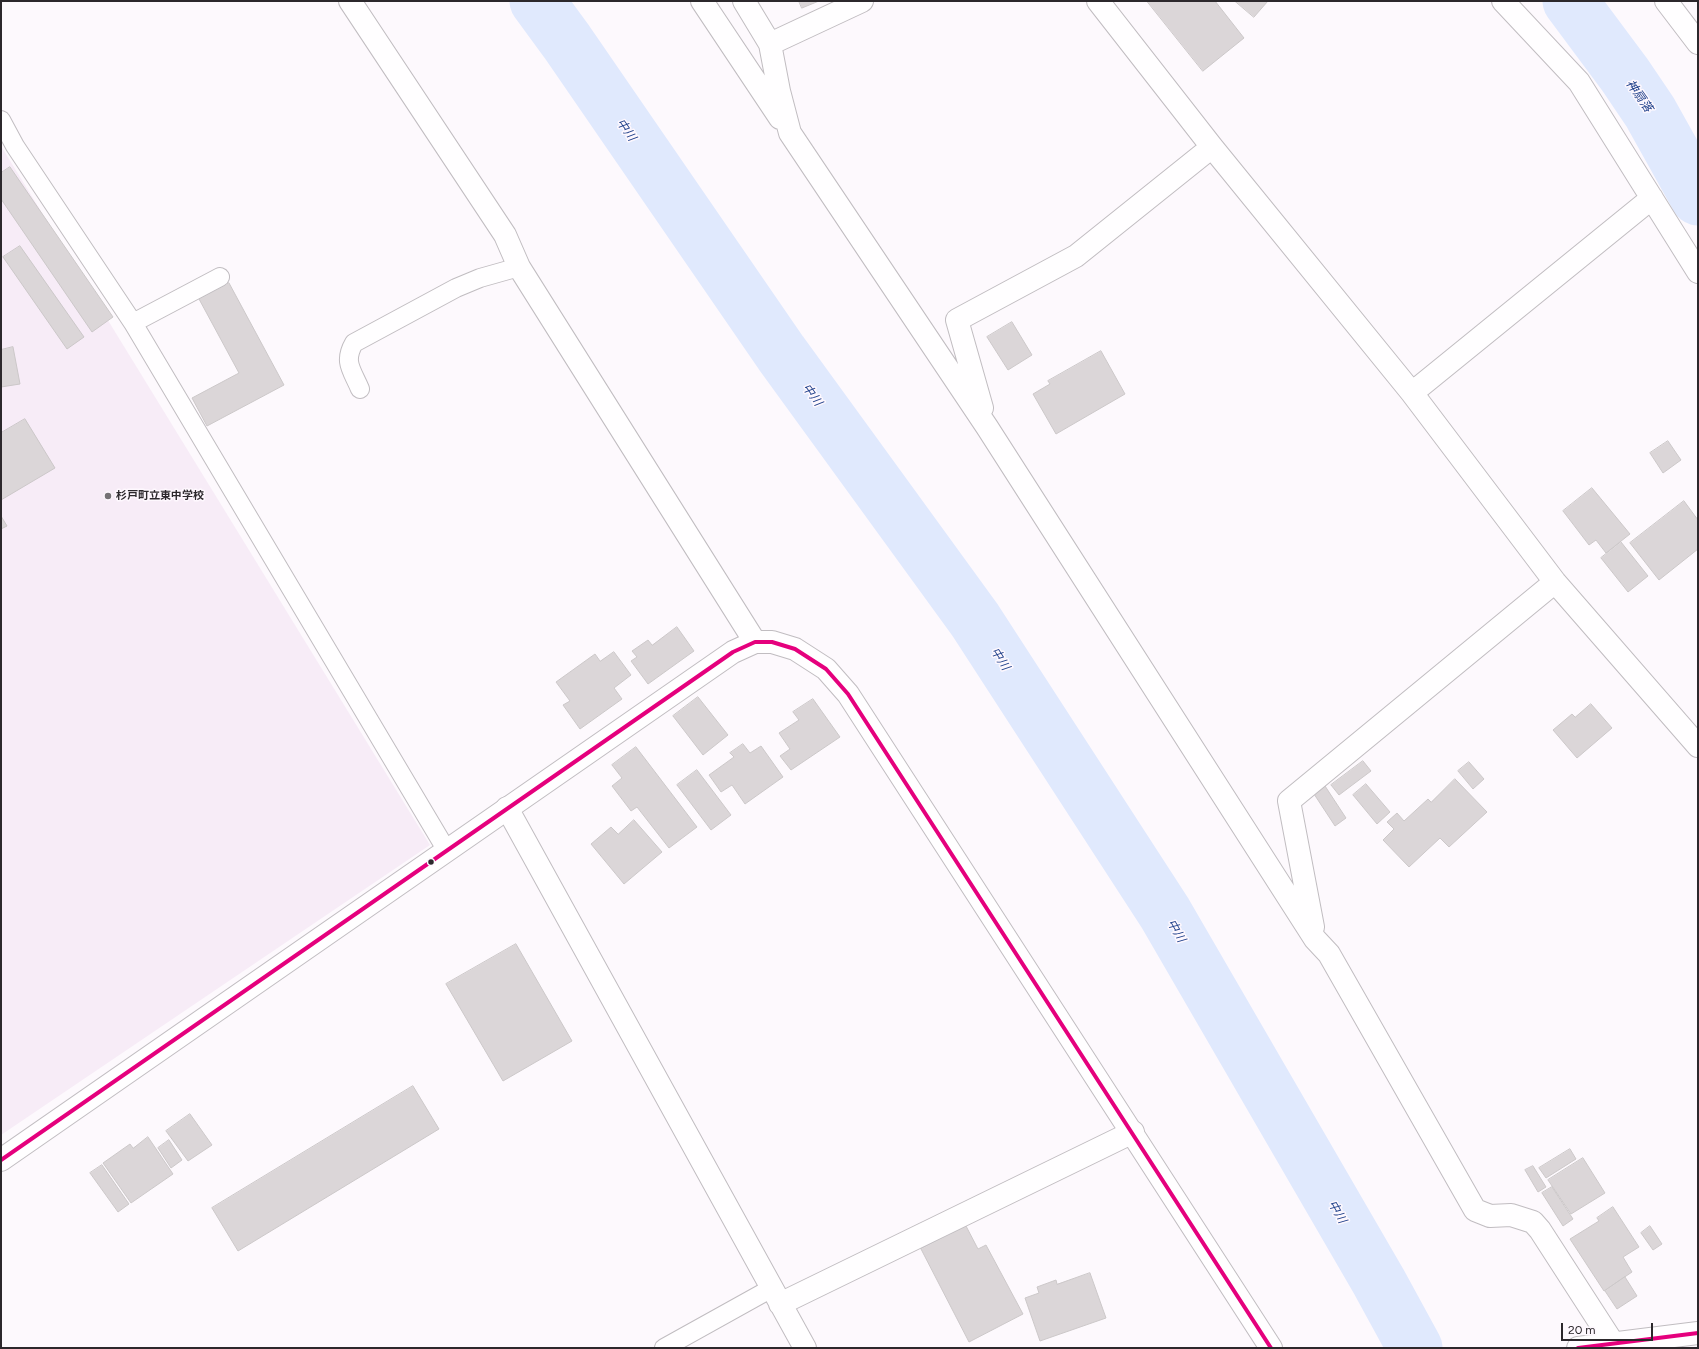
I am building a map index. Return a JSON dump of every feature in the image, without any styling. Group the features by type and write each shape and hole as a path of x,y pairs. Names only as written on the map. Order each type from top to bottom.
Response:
{"street":[{"path":"350,1 505,235 519,267 755,642"},
{"path":"702,1 987,427 1315,939 1329,954 1475,1210 1490,1216 1511,1215 1533,1222 1540,1230 1607,1344"},
{"path":"744,1 770,44 779,90 790,133"},
{"path":"770,44 862,1"},
{"path":"1098,1 1212,146 1412,393 1555,582 1698,746"},
{"path":"1503,1 1579,82 1698,272"},
{"path":"1666,1 1698,44"},
{"path":"987,427 957,320 1076,256 1212,146"},
{"path":"1412,393 1652,198"},
{"path":"1315,939 1289,801 1555,582"},
{"path":"1,1160 734,652 755,642 772,642 795,649 826,670 848,694 1272,1348"},
{"path":"507,808 805,1348"},
{"path":"776,1296 1133,1132"},
{"path":"1578,1348 1607,1344 1661,1342 1698,1333"}],"lane":[{"path":"1,120 15,146 133,323 447,850"},
{"path":"360,389 348,361 349,352 354,343 456,288 480,278 519,267"},
{"path":"133,323 220,277"},
{"path":"664,1348 776,1296"}],"shaded area":[{"name":"杉戸町立東中学校","path":"1,146 430,845 1,1135"}],"building":[{"path":"799,1 819,1 802,8"},
{"path":"1147,1 1215,1 1244,38 1203,71"},
{"path":"1235,1 1268,1 1254,17"},
{"path":"10,167 113,317 92,332 1,199 1,173"},
{"path":"20,246 84,337 67,349 3,257"},
{"path":"229,283 284,385 207,426 192,398 239,373 199,299"},
{"path":"1012,322 1032,355 1008,370 987,337"},
{"path":"13,347 20,384 1,387 1,350"},
{"path":"1101,351 1125,394 1056,434 1033,394 1050,384 1048,381"},
{"path":"25,419 55,468 1,500 1,433"},
{"path":"1668,441 1681,460 1663,473 1650,453"},
{"path":"1592,488 1630,534 1606,553 1596,540 1589,545 1563,511"},
{"path":"1684,501 1698,520 1698,549 1659,580 1630,543"},
{"path":"1,516 7,526 1,529"},
{"path":"1621,542 1648,576 1628,592 1601,558"},
{"path":"677,627 694,651 648,684 631,661 637,657 632,651 648,640 652,645"},
{"path":"614,652 631,675 614,688 622,699 580,729 563,705 570,701 556,682 595,654 600,661"},
{"path":"698,697 728,735 703,755 673,716"},
{"path":"813,699 840,737 791,770 780,756 790,749 779,733 799,720 793,712"},
{"path":"1591,704 1612,728 1577,758 1553,730 1572,714 1575,717"},
{"path":"743,744 750,753 761,746 783,777 745,804 732,785 721,792 709,775 734,757 730,753"},
{"path":"636,747 697,827 669,848 637,807 631,811 612,786 622,778 612,765"},
{"path":"1363,761 1371,771 1339,795 1331,785"},
{"path":"1469,762 1484,779 1473,789 1458,771"},
{"path":"697,770 731,815 711,830 677,785"},
{"path":"1455,779 1487,812 1449,847 1440,838 1409,867 1383,840 1394,829 1387,822 1397,813 1404,821 1428,799 1431,802"},
{"path":"1366,784 1390,812 1377,824 1353,795"},
{"path":"1325,786 1346,818 1335,826 1314,794"},
{"path":"634,820 662,852 624,884 591,844 611,827 618,834"},
{"path":"516,944 572,1041 503,1081 446,984"},
{"path":"413,1086 439,1129 238,1251 212,1208"},
{"path":"190,1114 212,1145 188,1161 166,1131"},
{"path":"148,1137 173,1174 131,1203 103,1163 130,1144 133,1148"},
{"path":"169,1140 182,1160 171,1168 158,1148"},
{"path":"1570,1149 1576,1159 1546,1178 1539,1168"},
{"path":"1583,1158 1605,1193 1571,1214 1548,1180"},
{"path":"102,1165 129,1204 118,1212 90,1173"},
{"path":"1533,1166 1546,1187 1538,1192 1525,1170"},
{"path":"1552,1187 1573,1219 1563,1226 1542,1193"},
{"path":"1613,1207 1639,1247 1623,1257 1632,1272 1604,1291 1570,1239 1599,1221 1597,1218"},
{"path":"966,1226 978,1249 986,1245 1023,1314 969,1342 921,1249"},
{"path":"1650,1226 1662,1244 1653,1250 1641,1233"},
{"path":"1090,1273 1106,1318 1040,1341 1025,1298 1039,1293 1037,1287 1056,1280 1057,1284"},
{"path":"1625,1277 1637,1296 1617,1309 1605,1291"}],"waterway":[{"name":"中川","path":"537,1 567,42 781,353 975,620 1165,913 1379,1282 1415,1348"},
{"name":"神扇落","path":"1570,1 1625,75 1650,112 1698,198"}],"transit line":[{"path":"1,1160 733,652 755,642 772,642 795,649 826,669 848,694 1271,1348"},
{"path":"1578,1348 1698,1333"}],"place":[{"name":"杉戸町立東中学校","path":"108,496"}]}
